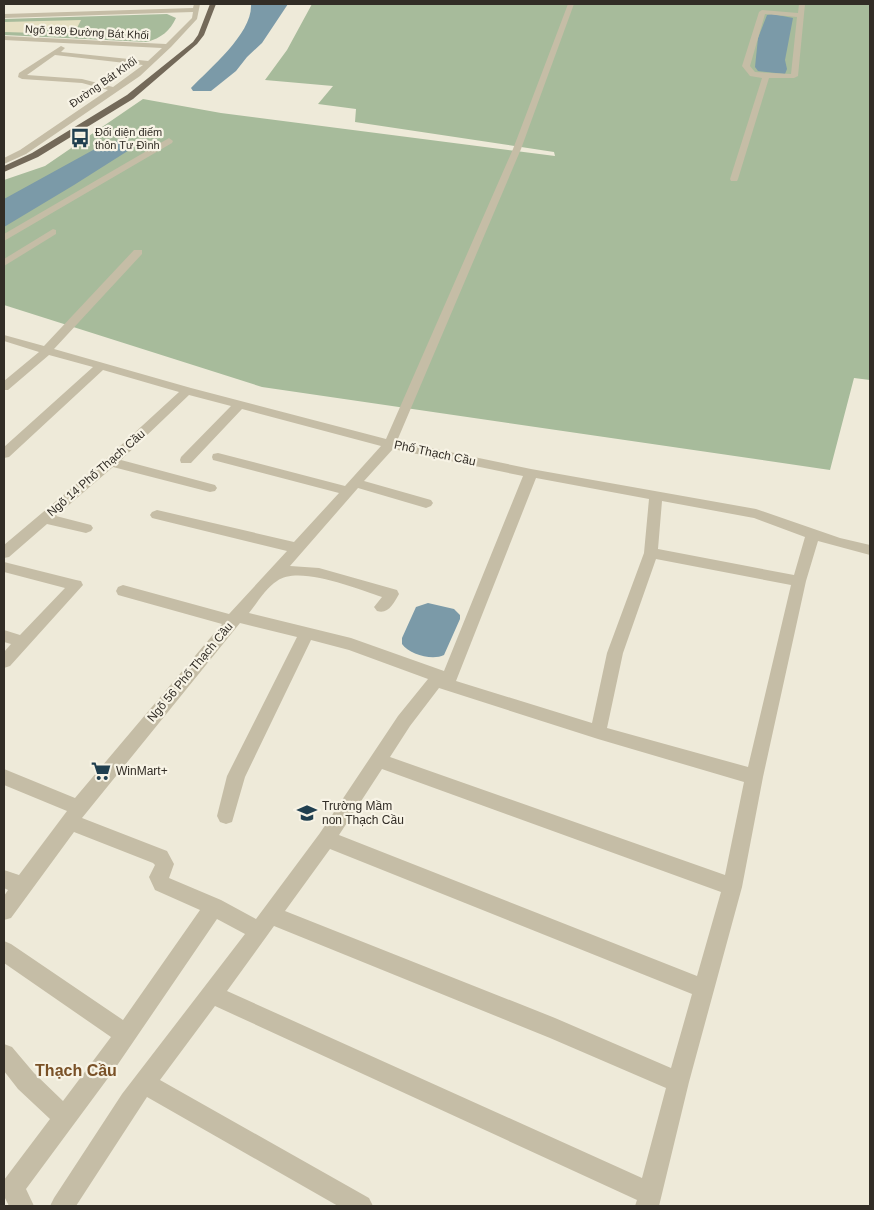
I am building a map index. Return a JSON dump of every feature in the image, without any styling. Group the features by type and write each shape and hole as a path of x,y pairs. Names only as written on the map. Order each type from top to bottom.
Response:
{"main road":[{"path":"4,169 35,155 130,97 195,43 201,35 213,4"},
{"path":"195,43 196,11"},
{"path":"46,135 113,107"},
{"path":"4,163 23,152"}],"street":[{"name":"Ngõ 56 Phố Thạch Cầu","path":"4,911 75,814 234,618 390,444 517,149 572,4"},
{"path":"762,12 746,66 752,74 794,76 802,4"},
{"path":"754,7 762,12 801,15"},
{"path":"5,16 11,9"},
{"path":"5,16 196,11"},
{"name":"Đường Bát Khối","path":"23,152 115,90 150,63 169,46 196,11"},
{"name":"Ngõ 189 Đường Bát Khối","path":"4,38 169,46"},
{"path":"115,90 73,81 22,77 22,75 57,51 150,63"},
{"path":"62,89 83,73"},
{"path":"734,179 766,76"},
{"path":"4,238 169,142"},
{"path":"4,149 23,152"},
{"path":"4,263 53,232"},
{"path":"4,387 46,352 138,252"},
{"name":"Phố Thạch Cầu","path":"4,338 46,352 187,391 390,444 756,514 813,535 870,550"},
{"path":"4,454 100,367"},
{"name":"Ngõ 14 Phố Thạch Cầu","path":"4,553 111,462 187,391"},
{"path":"186,460 239,405"},
{"path":"218,457 426,503"},
{"path":"111,462 210,488"},
{"path":"63,1206 144,1083 326,839 404,721 443,681 531,472"},
{"path":"598,732 615,653 651,553 656,496"},
{"path":"157,515 296,548"},
{"path":"44,518 86,528"},
{"path":"211,994 649,1200 678,1082 732,887 754,777 799,581 813,535"},
{"path":"651,553 799,581"},
{"path":"4,567 76,585 4,662"},
{"path":"270,578 294,570 319,573 392,594 382,607"},
{"path":"123,591 351,644 443,681 598,732 754,777"},
{"path":"226,816 236,776 306,634"},
{"path":"4,636 23,642"},
{"path":"378,760 732,887"},
{"path":"4,777 160,857 165,864 158,877 162,884 214,907 265,923 555,1029 678,1082"},
{"path":"326,839 704,989"},
{"path":"4,879 24,886"},
{"path":"22,1206 12,1188 125,1034 214,907"},
{"path":"4,950 125,1034"},
{"path":"4,1055 26,1082 64,1117"},
{"path":"144,1083 361,1206"}],"green space":[{"path":"312,4 870,4 870,380 854,378 830,470 262,387 4,305 4,180 45,166 143,99 221,113 555,156 554,152 355,122 356,109 318,104 333,86 265,80 287,50"},
{"path":"167,14 176,18 171,27 161,36 147,42 4,35 4,19"}],"shaded area":[{"path":"81,20 77,28 43,28 38,33 4,32 4,22"}],"water":[{"path":"251,4 288,4 262,43 236,71 211,91 193,91 191,88 238,38 250,15"},
{"path":"772,14 793,18 785,60 787,69 785,74 758,71 755,67 758,38 767,15"},
{"path":"123,139 120,144 134,147 4,227 4,199 104,144 117,143 116,141"},
{"path":"428,603 454,609 460,615 444,655 439,657 421,656 405,648 402,644 402,638 416,607"}],"place":[{"name":"Đối diện điếm thôn Tư Đình","path":"80,138"},
{"name":"WinMart+","path":"101,771"},
{"name":"Trường Mầm non Thạch Cầu","path":"307,813"}],"district":[{"name":"Thạch Cầu","path":"76,1070"}]}
